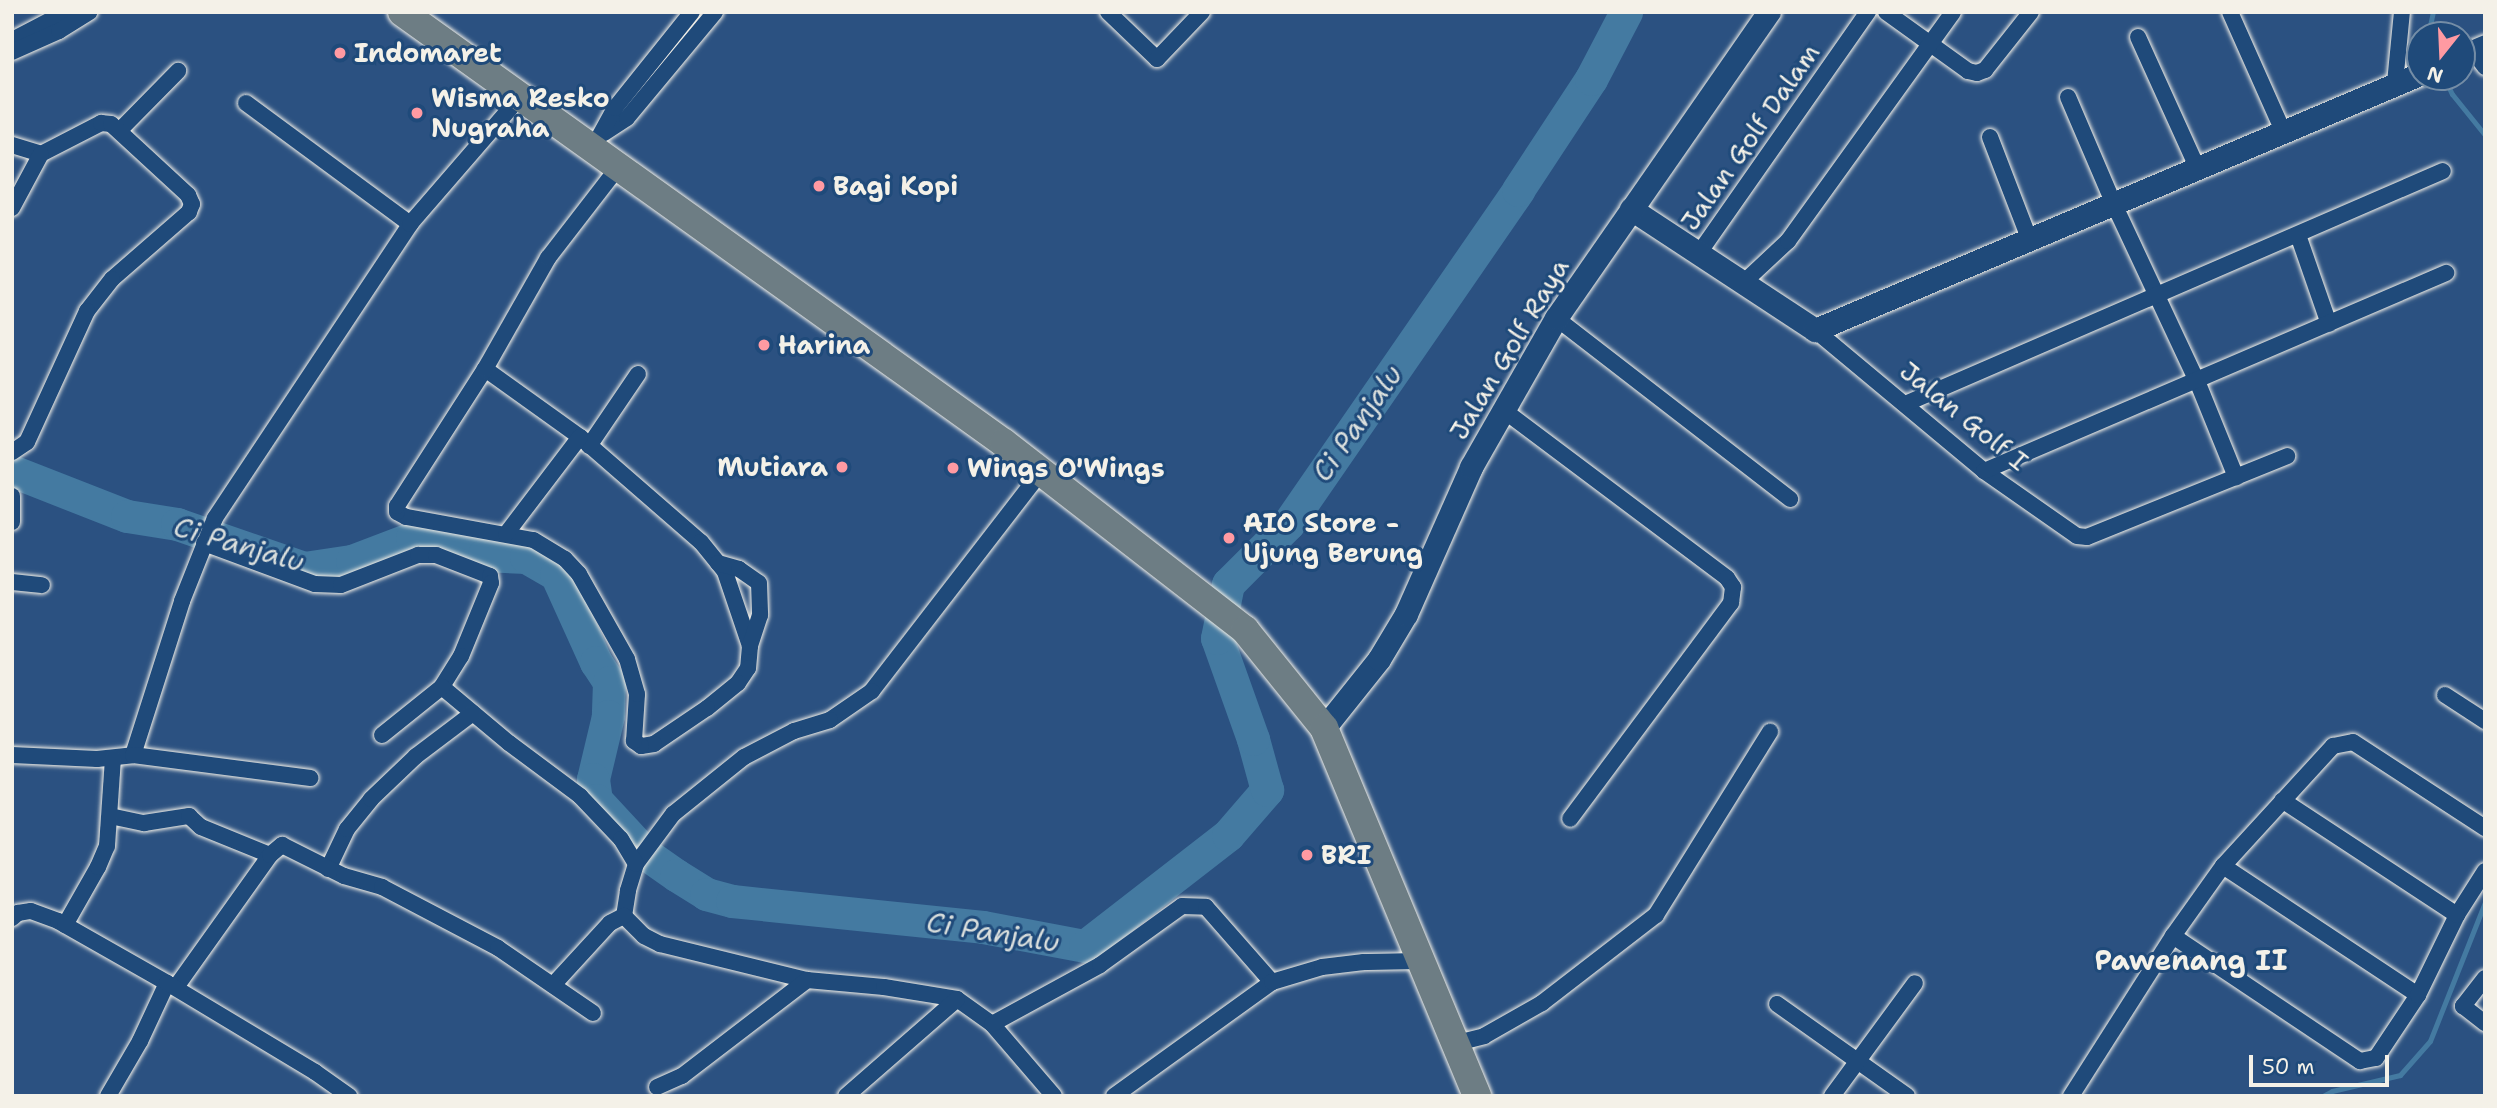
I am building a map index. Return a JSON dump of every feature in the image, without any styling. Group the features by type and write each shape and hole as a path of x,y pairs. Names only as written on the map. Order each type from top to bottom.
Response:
{"highway":[{"path":"402,12 520,97 598,141 619,166 1041,472 1245,630 1324,728 1422,961 1453,1044 1478,1096"}],"street":[{"path":"598,141 615,108 692,12"},
{"path":"598,141 627,118 715,12"},
{"path":"1108,12 1157,59 1202,12"},
{"name":"Jalan Golf Raya","path":"1324,728 1379,659 1406,614 1471,467 1556,318 1769,12"},
{"name":"Jalan Golf Dalam","path":"1697,256 1868,12"},
{"path":"1886,12 1929,46 1968,71 1977,73 1985,70 2031,12"},
{"path":"1743,284 1788,241 1953,12"},
{"path":"2230,12 2283,131"},
{"path":"2395,83 2402,12"},
{"path":"12,40 75,15"},
{"path":"12,52 75,15"},
{"path":"2138,37 2197,167"},
{"path":"656,57 669,68"},
{"path":"120,130 178,71"},
{"path":"1815,330 2406,79"},
{"path":"133,755 182,601 215,518 410,224 520,97"},
{"path":"2068,97 2113,202 2197,381 2236,477"},
{"path":"246,103 410,224"},
{"path":"12,208 41,154 101,123 120,130 188,195 192,204 189,212 112,279 87,311 27,442 12,452"},
{"path":"1990,136 2029,238"},
{"path":"12,145 41,154"},
{"path":"619,166 548,258 485,369 397,506 397,512 405,517 533,540 565,559 579,574 627,659 637,694 634,741 641,746 654,744 707,708 738,683 748,668 750,646 760,614 759,583 739,569 718,563"},
{"path":"1905,404 2443,171"},
{"name":"Jalan Golf I","path":"1630,209 1697,256 1815,330 1984,471 2066,531 2087,537 2287,456"},
{"path":"2298,234 2329,324"},
{"path":"1984,471 2446,273"},
{"path":"1556,318 1790,499"},
{"path":"485,369 584,442 701,542 725,572 750,646"},
{"path":"506,534 638,374"},
{"path":"1502,409 1727,578 1733,587 1731,603 1570,819"},
{"path":"624,916 637,863 673,814 744,757 794,731 830,720 872,691 1041,472"},
{"path":"12,496 12,522"},
{"path":"205,541 315,584 341,585 418,555 436,555 490,576 491,583 461,656 442,687 382,734"},
{"path":"12,582 42,585"},
{"path":"442,687 580,796 621,839 637,863"},
{"path":"2445,695 2485,722"},
{"path":"328,869 347,829 371,799 416,756 473,713"},
{"path":"1453,1044 1484,1036 1542,1003 1656,915 1770,732"},
{"path":"2071,1096 2173,936 2222,866 2333,746 2353,742 2485,828"},
{"path":"12,755 113,758 133,755 311,778"},
{"path":"65,925 107,846 113,758"},
{"path":"2282,800 2456,915"},
{"path":"110,816 144,823 189,816 201,827 270,855"},
{"path":"108,1096 172,985 278,846 286,846 328,869 383,887 521,961 593,1013"},
{"path":"2222,866 2418,995"},
{"path":"2173,936 2360,1061 2376,1058 2418,995 2456,915 2485,871"},
{"path":"992,1024 1100,965 1182,906 1206,907 1272,982"},
{"path":"12,918 18,913 31,911 65,925 172,985 349,1096"},
{"path":"624,916 643,936 660,944 807,980 884,987 957,999 992,1024 1055,1096"},
{"path":"553,985 610,923 624,916"},
{"path":"1114,1096 1272,982 1322,967 1364,962 1422,961"},
{"path":"2485,978 2463,1006 2485,1023"},
{"path":"657,1087 682,1076 807,980"},
{"path":"1832,1096 1915,983"},
{"path":"846,1096 957,999"},
{"path":"1777,1004 1907,1096"}],"waterway":[{"name":"Ci Panjalu","path":"12,471 127,516 177,524 304,568 352,561 412,538 484,555 526,557 556,574 596,662 609,682 608,716 593,779 596,800 646,854 676,875 706,894 732,901 983,927 1085,946 1228,835 1267,790 1253,739 1217,638 1228,584 1288,524 1518,190 1591,79 1626,12"},
{"path":"2431,21 2433,12"},
{"path":"2451,91 2485,135"},
{"path":"2323,1096 2332,1091 2400,1075 2430,1041 2485,902"}],"place":[{"name":"Indomaret","path":"340,53"},
{"name":"Wisma Resko Nugraha","path":"417,113"},
{"name":"Bagi Kopi","path":"819,186"},
{"name":"Harina","path":"764,345"},
{"name":"Mutiara","path":"842,467"},
{"name":"Wings O'Wings","path":"953,468"},
{"name":"AIO Store - Ujung Berung","path":"1229,538"},
{"name":"BRI","path":"1307,855"}],"district":[{"name":"Pawenang II","path":"2191,960"}]}
